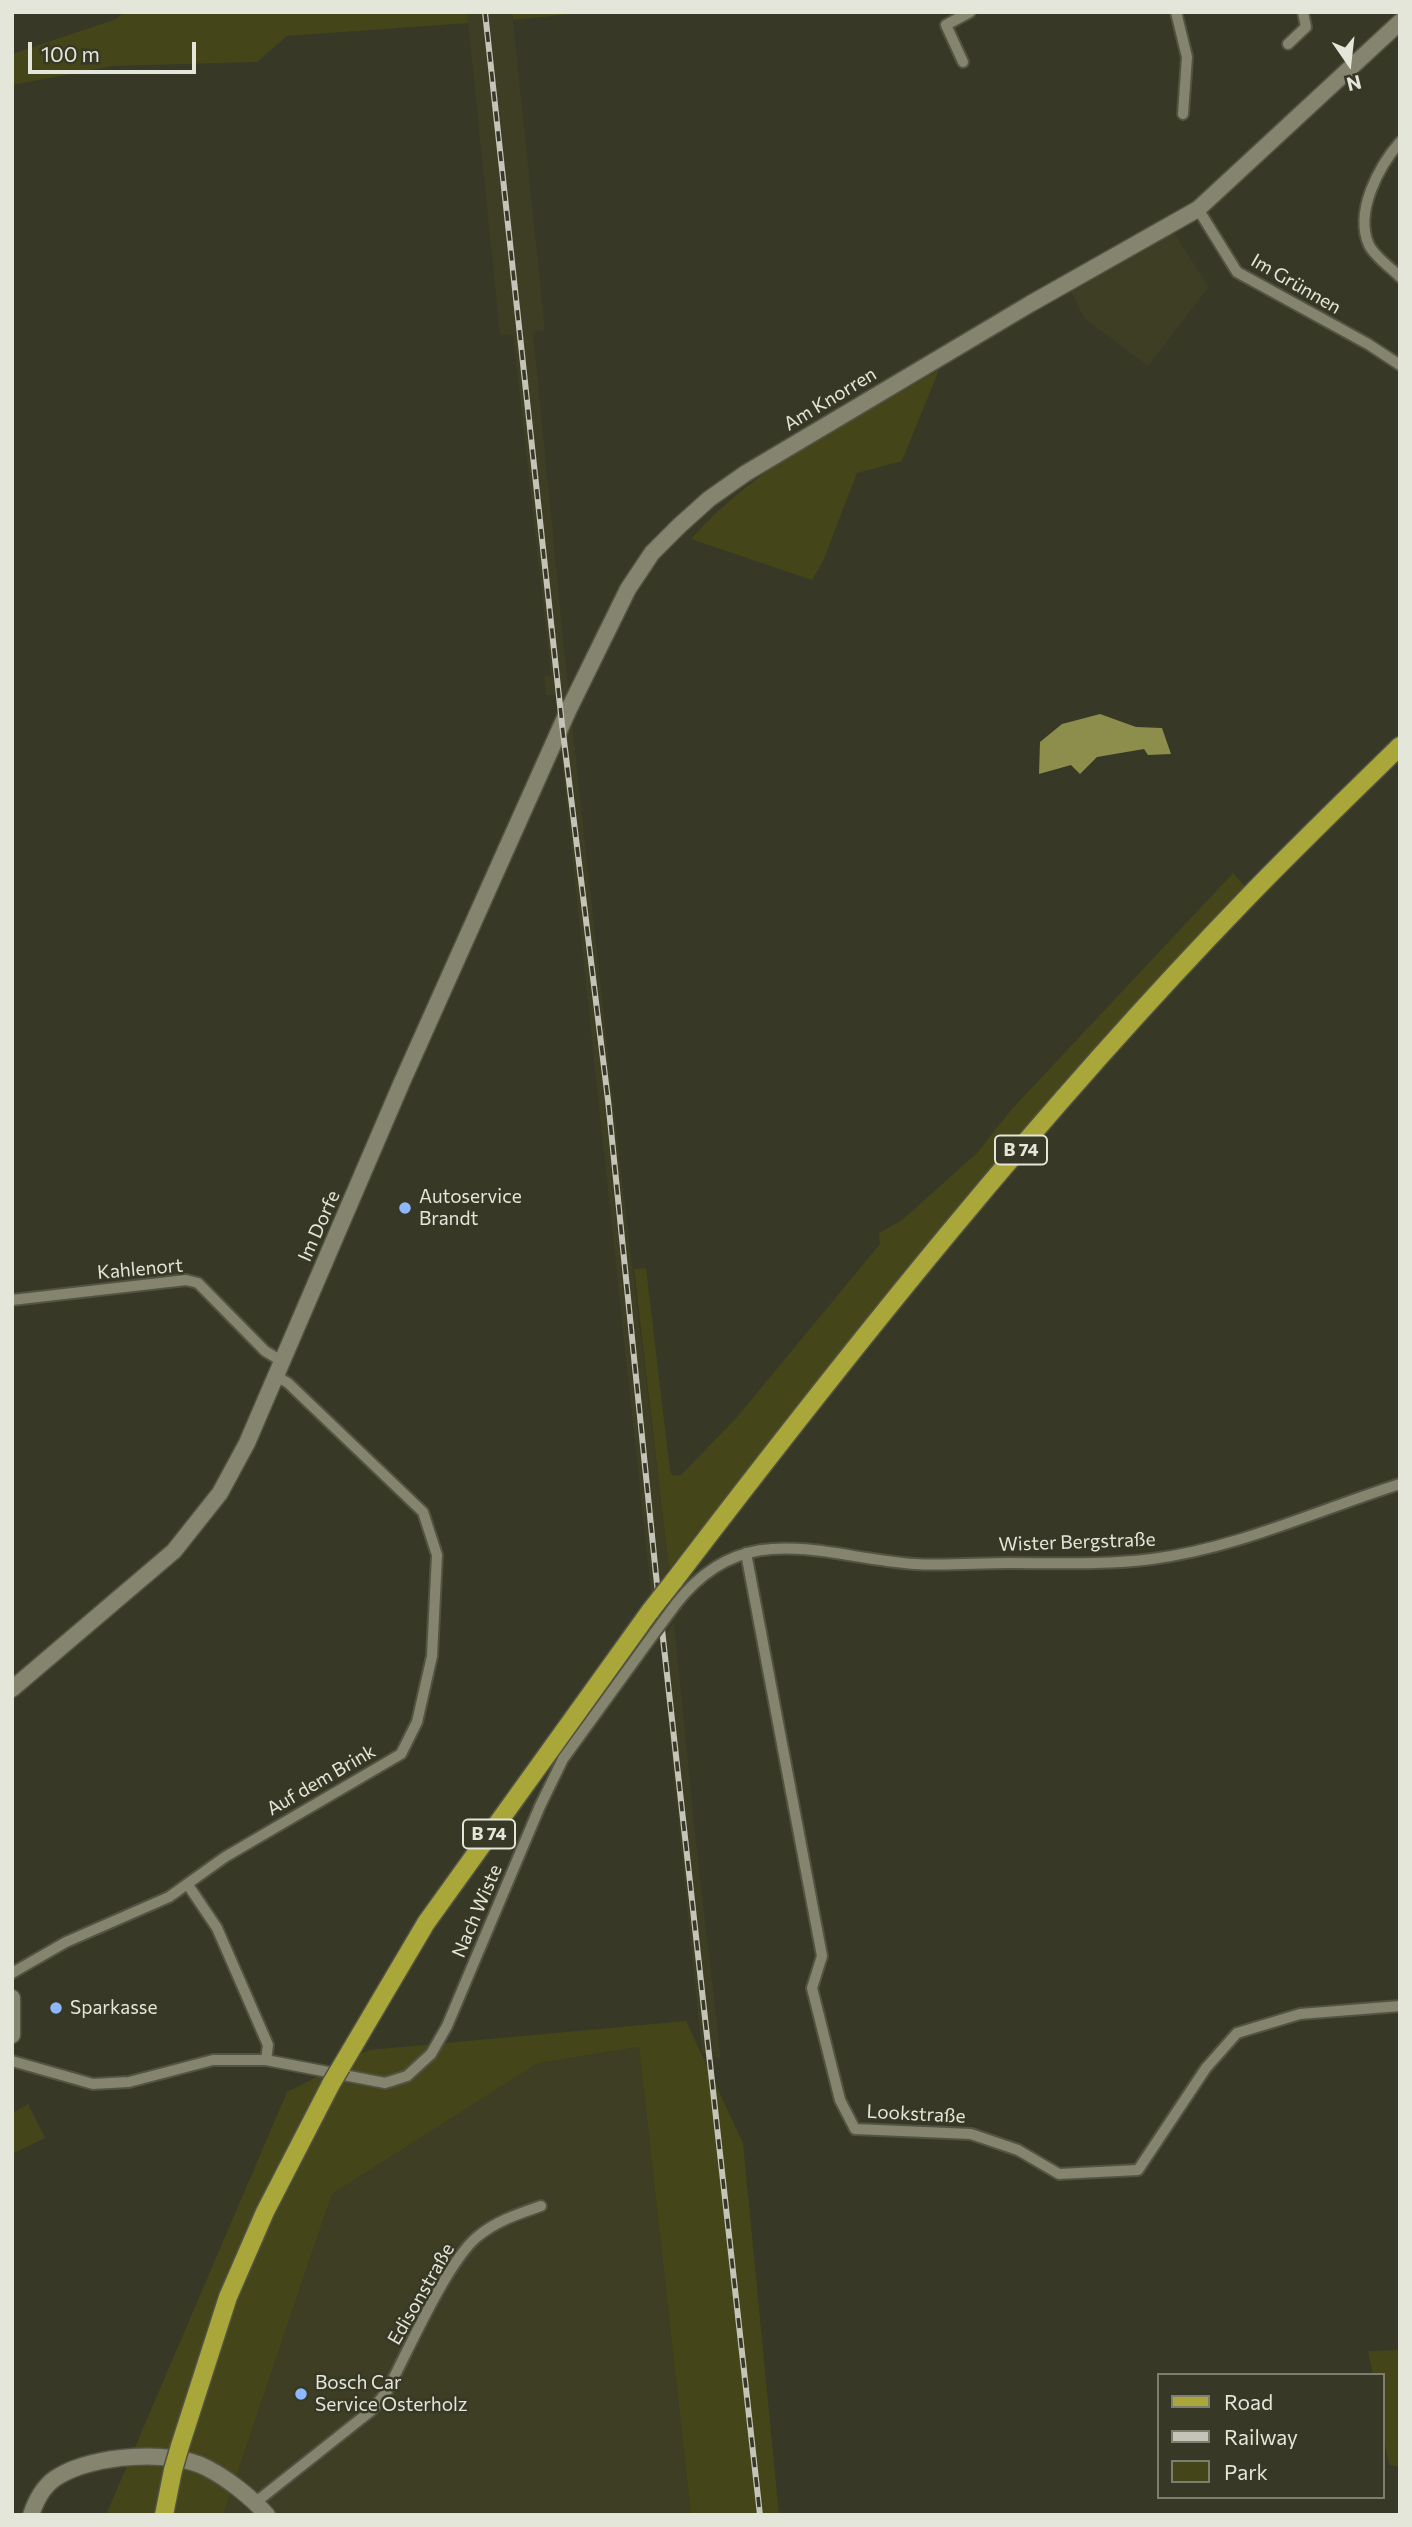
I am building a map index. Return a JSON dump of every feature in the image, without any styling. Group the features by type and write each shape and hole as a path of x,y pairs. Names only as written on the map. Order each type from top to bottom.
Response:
{"main road":[{"name":"B 74","path":"164,2515 180,2446 228,2297 265,2212 331,2084 426,1923 651,1610 806,1407 1078,1084 1245,900 1400,746"},
{"name":"B 74","path":"158,2515 167,2496"}],"street":[{"path":"963,62 946,25 970,12"},
{"path":"1176,12 1187,57 1183,114"},
{"path":"1288,44 1306,27 1303,12"},
{"name":"Am Knorren","path":"568,711 628,589 652,553 709,499 746,473 1006,318 1198,209 1397,30"},
{"path":"1400,142 1390,153 1365,214 1369,245 1400,277"},
{"name":"Im Grünnen","path":"1198,209 1237,272 1368,344 1400,365"},
{"name":"Im Dorfe","path":"12,1689 146,1578 195,1530 220,1493 279,1369 402,1082 568,711"},
{"name":"Kahlenort","path":"12,1300 186,1280 198,1283 265,1350 279,1369"},
{"name":"Auf dem Brink","path":"12,1973 66,1942 140,1912 188,1885 225,1857 401,1754 417,1722 432,1656 437,1555 423,1512 288,1383 279,1369"},
{"name":"Wister Bergstraße","path":"676,1604 691,1584 715,1565 746,1553 781,1546 914,1564 1151,1559 1207,1549 1252,1536 1400,1484"},
{"name":"Lookstraße","path":"746,1553 822,1956 812,1988 840,2100 855,2129 971,2134 1018,2150 1059,2174 1138,2170 1206,2068 1237,2033 1300,2014 1400,2006"},
{"name":"Nach Wiste","path":"12,2061 93,2084 130,2082 213,2060 266,2060 385,2083 407,2076 431,2054 447,2026 540,1806 564,1759 676,1604"},
{"path":"188,1885 217,1928 268,2045 266,2060"},
{"path":"12,1998 12,2035"},
{"name":"Edisonstraße","path":"261,2509 372,2410 387,2391 457,2261 476,2237 502,2220 541,2206"},
{"path":"31,2515 37,2497 58,2476 90,2463 135,2456 205,2467 261,2509"}],"shaded area":[{"path":"467,12 512,12 513,20 545,330 533,332 566,667 621,1172 669,1569 651,1593 555,695 546,695 544,676 551,675 513,334 500,335"},
{"path":"1171,228 1209,287 1148,366 1084,318 1068,286"},
{"path":"1100,714 1136,727 1162,728 1171,754 1148,755 1144,749 1097,757 1080,774 1071,765 1039,774 1040,742 1062,724"},
{"path":"674,1622 721,2059 702,2053 660,1641"},
{"path":"639,2047 691,2515 223,2515 332,2194 538,2063"}],"green space":[{"path":"124,12 467,12 468,23 287,36 257,62 112,66 12,85 12,54 116,19"},
{"path":"512,12 589,12 513,20"},
{"path":"939,370 902,461 857,473 823,561 812,580 691,539 717,512 776,465"},
{"path":"1233,873 1247,889 809,1392 669,1569 634,1269 646,1268 670,1471 673,1476 681,1475 737,1417 880,1244 879,1233 902,1220 977,1153 1011,1110"},
{"path":"686,2021 743,2143 779,2515 691,2515 639,2047 538,2063 332,2194 223,2515 106,2515 287,2092 369,2050"},
{"path":"28,2104 45,2138 12,2154 12,2113"},
{"path":"1400,2350 1400,2467 1389,2465 1384,2439 1384,2373 1373,2373 1368,2351"}],"railway":[{"path":"485,12 562,724 608,1100 656,1575 760,2515"}],"place":[{"name":"Autoservice Brandt","path":"405,1208"},
{"name":"Sparkasse","path":"56,2008"},
{"name":"Bosch Car Service Osterholz","path":"301,2394"}]}
